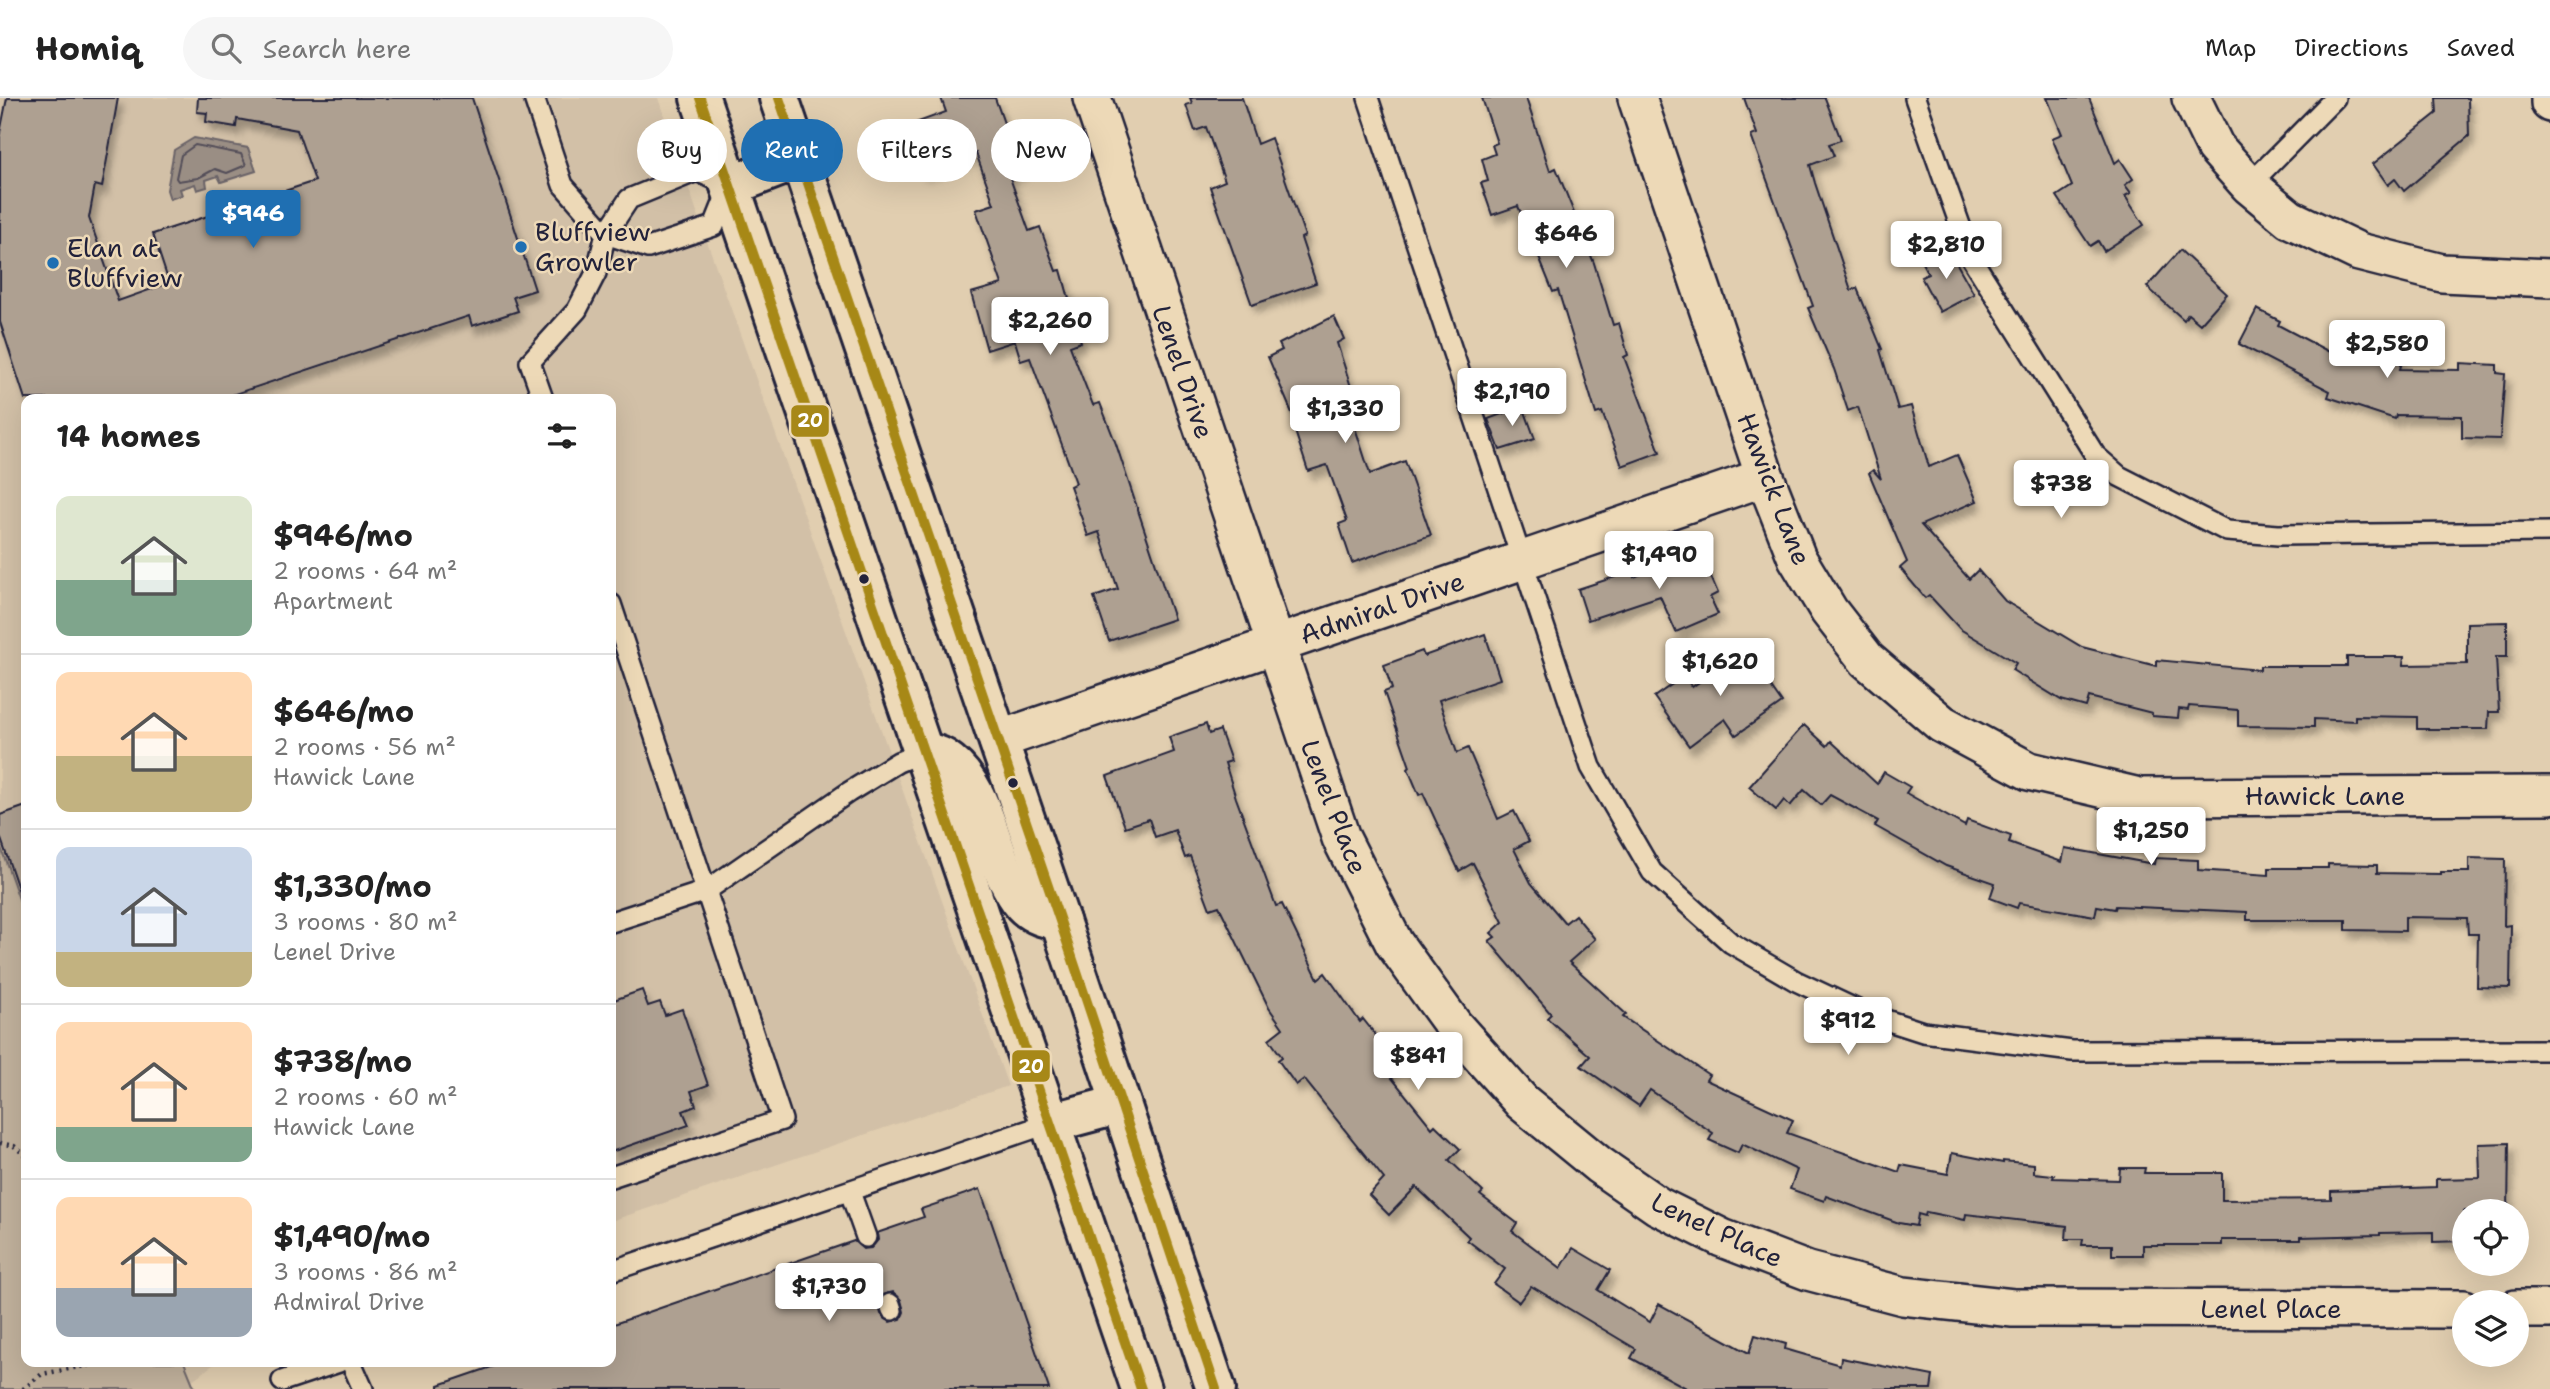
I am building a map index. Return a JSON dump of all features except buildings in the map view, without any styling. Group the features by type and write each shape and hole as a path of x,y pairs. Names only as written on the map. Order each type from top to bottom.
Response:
{"main road":[{"path":"700,98 1141,1389"},
{"path":"779,98 786,119"},
{"path":"730,186 741,182"},
{"path":"808,182 1060,921 1216,1389"},
{"path":"923,752 943,757 963,776 982,811 1001,866 1016,895 1025,906 1040,916 1060,921"},
{"path":"1050,1123 1121,1104"}],"street":[{"name":"Lenel Drive","path":"1092,98 1274,645"},
{"name":"Hawick Lane","path":"1637,98 1765,477 1797,558 1829,611 1867,660 1942,724 2029,771 2139,797 2550,795"},
{"path":"2191,98 2215,147 2249,185 2290,219 2359,252 2442,273 2550,278"},
{"name":"Admiral Drive","path":"998,740 1765,477"},
{"name":"Lenel Place","path":"1274,645 1341,838 1394,943 1454,1026 1522,1101 1599,1165 1658,1206 1722,1238 1808,1271 1903,1296 2013,1308 2452,1309"},
{"path":"2529,1309 2550,1310"}],"lane":[{"path":"534,98 563,184 606,234 648,248 714,226 730,186 697,171 629,199 606,234 596,273 577,310 530,362 541,394"},
{"path":"1368,98 1591,767 1652,872 1731,943 1796,981 1864,1013 1923,1032 2072,1051 2550,1050"},
{"path":"1915,98 1972,259 2095,455 2119,476 2227,531 2278,534 2550,533"},
{"path":"2249,185 2335,98"},
{"path":"616,619 782,1120 616,1175"},
{"path":"616,920 705,891 849,792 898,762 923,752"},
{"path":"616,1269 1050,1123"},
{"path":"850,1192 866,1237"},
{"path":"282,1381 324,1367"},
{"path":"353,1367 363,1389"}],"path":[{"path":"0,1143 15,1146 21,1151"},
{"path":"23,1389 42,1374 79,1367"}],"shaded area":[{"path":"0,98 658,98 665,119 637,119 637,182 687,182 1008,1086 616,1219 616,394 21,394 21,904 0,845"},
{"path":"0,845 21,905 21,1367 186,1367 195,1389 0,1389"},
{"path":"186,1367 210,1367 191,1381"}],"water":[{"path":"194,138 248,148 256,171 221,182 218,176 206,180 207,187 197,190 195,184 180,189 182,195 170,199 167,190 174,150"}],"transit line":[{"name":"20","path":"700,98 1141,1389"},
{"name":"20","path":"779,98 1060,921 1216,1389"}],"place":[{"name":"Bluffview Growler","path":"521,247"},
{"name":"Elan at Bluffview","path":"53,263"}]}
